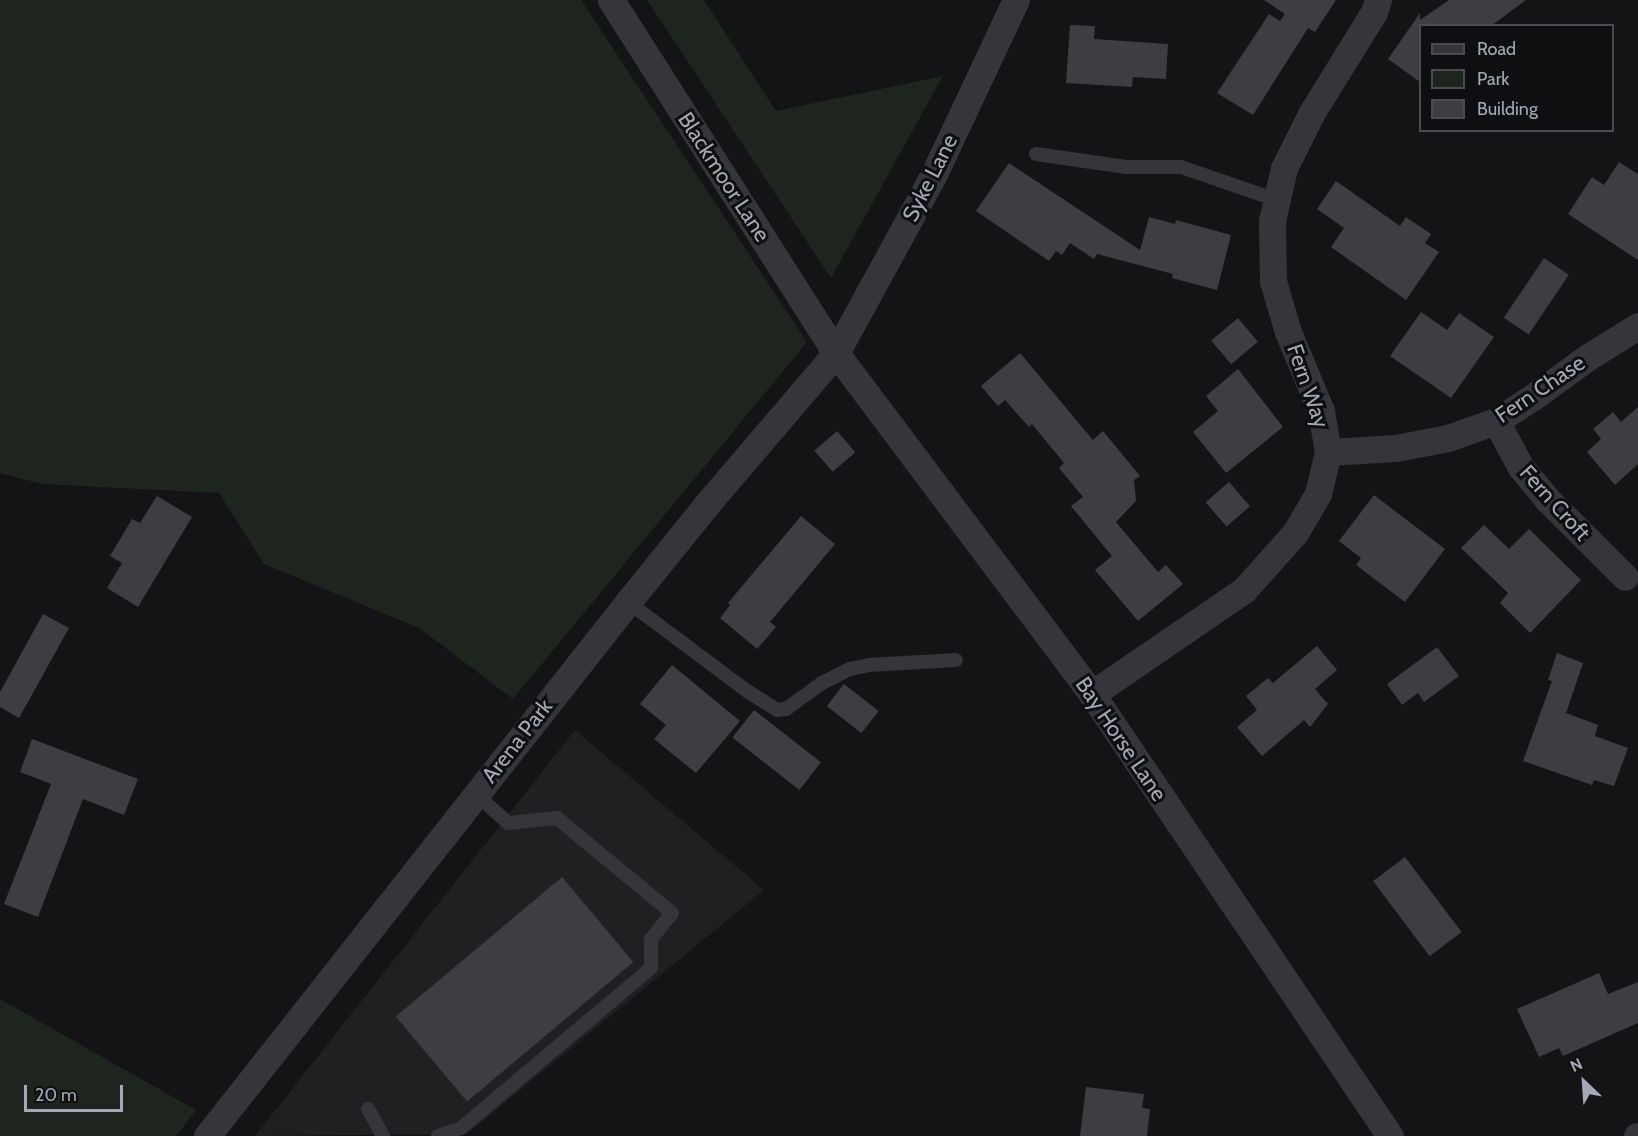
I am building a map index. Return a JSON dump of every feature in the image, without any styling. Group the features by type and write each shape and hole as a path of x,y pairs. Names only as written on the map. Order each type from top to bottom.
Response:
{"street":[{"name":"Blackmoor Lane","path":"611,0 836,353"},
{"name":"Syke Lane","path":"836,353 934,174 1016,0"},
{"name":"Fern Way","path":"1092,694 1244,590 1295,533 1318,494 1328,452 1321,411 1288,332 1273,281 1272,221 1284,168 1311,114 1374,12 1378,0"},
{"name":"Fern Chase","path":"1328,452 1396,448 1448,438 1496,421 1612,340 1638,326"},
{"name":"Arena Park","path":"207,1136 628,602 707,504 836,353"},
{"name":"Bay Horse Lane","path":"836,353 1092,694 1390,1136"},
{"name":"Fern Croft","path":"1496,421 1520,466 1547,499 1625,576"}],"lane":[{"path":"1036,154 1126,167 1181,167 1277,200"},
{"path":"628,602 747,691 777,710 786,709 822,683 850,669 869,665 956,660"},
{"path":"438,1136 461,1128 651,968 651,939 672,913 557,818 508,823 476,794"},
{"path":"368,1109 383,1136"}],"shaded area":[{"path":"575,730 764,890 467,1134 255,1136"}],"green space":[{"path":"0,0 581,0 807,342 513,699 419,628 264,564 219,493 42,484 0,473"},
{"path":"647,0 704,0 776,111 943,76 831,278"},
{"path":"0,999 196,1110 176,1136 0,1136"}],"building":[{"path":"1264,0 1336,0 1315,32 1308,28 1253,115 1217,93 1269,14 1280,21 1285,14"},
{"path":"1449,0 1526,0 1494,24 1419,24 1419,81 1388,59 1420,13 1420,20"},
{"path":"1070,25 1095,26 1094,39 1168,44 1166,79 1133,77 1132,87 1066,83"},
{"path":"1619,162 1638,174 1638,260 1568,214 1592,177 1604,185"},
{"path":"1009,163 1140,250 1149,217 1175,224 1176,220 1231,235 1217,290 1172,278 1173,274 1097,254 1094,259 1070,243 1062,255 1056,251 1049,261 976,211"},
{"path":"1336,181 1400,226 1406,217 1431,234 1425,243 1439,252 1406,300 1331,247 1344,228 1317,209"},
{"path":"1544,258 1569,275 1529,334 1504,318"},
{"path":"1421,312 1447,330 1459,313 1494,337 1451,398 1390,356"},
{"path":"1238,318 1258,342 1231,364 1211,340"},
{"path":"1020,353 1093,440 1103,431 1140,476 1134,480 1136,501 1116,522 1158,572 1166,565 1183,584 1138,621 1095,570 1112,556 1071,506 1083,497 1059,468 1064,463 1032,424 1029,427 1005,400 998,406 981,386"},
{"path":"1238,369 1283,427 1226,473 1193,432 1218,411 1206,396"},
{"path":"1638,407 1638,464 1615,485 1587,452 1601,439 1593,429 1613,412 1621,422"},
{"path":"837,431 855,452 833,472 814,451"},
{"path":"1229,482 1250,506 1227,526 1206,502"},
{"path":"1374,495 1445,549 1405,602 1356,565 1361,558 1339,541"},
{"path":"157,496 192,517 138,607 107,588 122,563 110,556 132,519 140,523"},
{"path":"801,516 835,544 770,622 776,627 757,649 720,618 730,605 728,603"},
{"path":"1484,525 1509,549 1529,529 1581,580 1530,633 1500,603 1508,593 1461,548"},
{"path":"43,614 69,628 19,718 0,707 0,692"},
{"path":"1317,646 1337,670 1315,689 1328,704 1310,727 1304,720 1262,756 1237,727 1257,710 1246,696 1268,678 1273,683"},
{"path":"1437,647 1459,676 1424,702 1418,693 1402,705 1387,684"},
{"path":"1557,653 1583,663 1566,713 1598,725 1595,736 1628,748 1614,786 1594,780 1592,785 1523,761 1552,681 1548,680"},
{"path":"672,665 740,721 696,773 654,739 666,725 640,704"},
{"path":"844,684 879,711 861,733 827,706"},
{"path":"754,710 821,762 799,790 732,738"},
{"path":"32,739 138,779 124,815 83,799 38,917 4,904 51,784 20,772"},
{"path":"1405,857 1462,932 1430,956 1373,881"},
{"path":"562,877 633,962 467,1102 396,1016"},
{"path":"1599,973 1608,994 1638,982 1638,1023 1563,1056 1559,1048 1539,1057 1517,1009"},
{"path":"1086,1087 1144,1094 1142,1108 1150,1109 1147,1136 1080,1136"}]}
